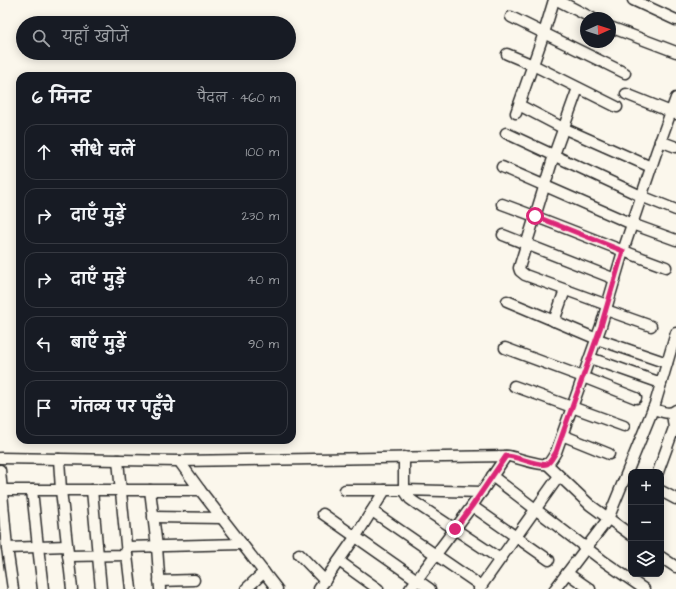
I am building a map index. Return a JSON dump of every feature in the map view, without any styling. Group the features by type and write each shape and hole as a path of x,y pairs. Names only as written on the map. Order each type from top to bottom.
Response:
{"street":[{"path":"554,0 517,109 651,167"},
{"path":"557,0 573,4 584,12"},
{"path":"633,0 676,20"},
{"path":"511,17 625,73"},
{"path":"616,29 676,52"},
{"path":"507,54 533,65 617,107"},
{"path":"578,88 554,155 519,268 525,275 565,290 650,326"},
{"path":"626,94 674,112"},
{"path":"0,458 180,461 506,456 519,458 541,465 547,464 556,452 597,339 641,196 660,141 674,112 676,98"},
{"path":"506,133 641,196 676,210"},
{"path":"660,141 676,147"},
{"path":"502,167 632,224 676,240"},
{"path":"502,204 666,267"},
{"path":"503,235 615,279"},
{"path":"554,321 565,290"},
{"path":"507,301 597,339 667,363"},
{"path":"631,469 653,409 675,338"},
{"path":"505,348 583,376 636,398"},
{"path":"590,358 661,383"},
{"path":"514,386 624,426"},
{"path":"653,409 666,413 674,412 674,428 659,469"},
{"path":"562,435 609,454"},
{"path":"410,589 472,506 506,456"},
{"path":"404,457 404,490 410,499 500,559"},
{"path":"59,459 72,589"},
{"path":"118,460 131,589"},
{"path":"180,461 200,490 277,589"},
{"path":"547,464 590,505 628,533"},
{"path":"0,470 2,490 2,525 7,548 12,589"},
{"path":"555,589 608,519 628,475"},
{"path":"492,476 586,548 644,589"},
{"path":"372,511 436,554 480,588 559,476"},
{"path":"2,490 200,490"},
{"path":"32,490 43,589"},
{"path":"92,490 101,589"},
{"path":"150,490 160,585 194,580"},
{"path":"345,490 482,492"},
{"path":"299,554 321,587 385,490"},
{"path":"664,493 676,499"},
{"path":"472,506 550,560"},
{"path":"323,514 430,589"},
{"path":"153,517 222,518"},
{"path":"7,548 38,547 98,556 157,546 242,544"},
{"path":"664,558 676,567"},
{"path":"338,561 378,589"},
{"path":"246,589 264,572"},
{"path":"567,573 590,589"}],"route":[{"path":"455,529 506,456 519,458 541,465 550,462 556,452 601,326 623,251 535,216"}]}
